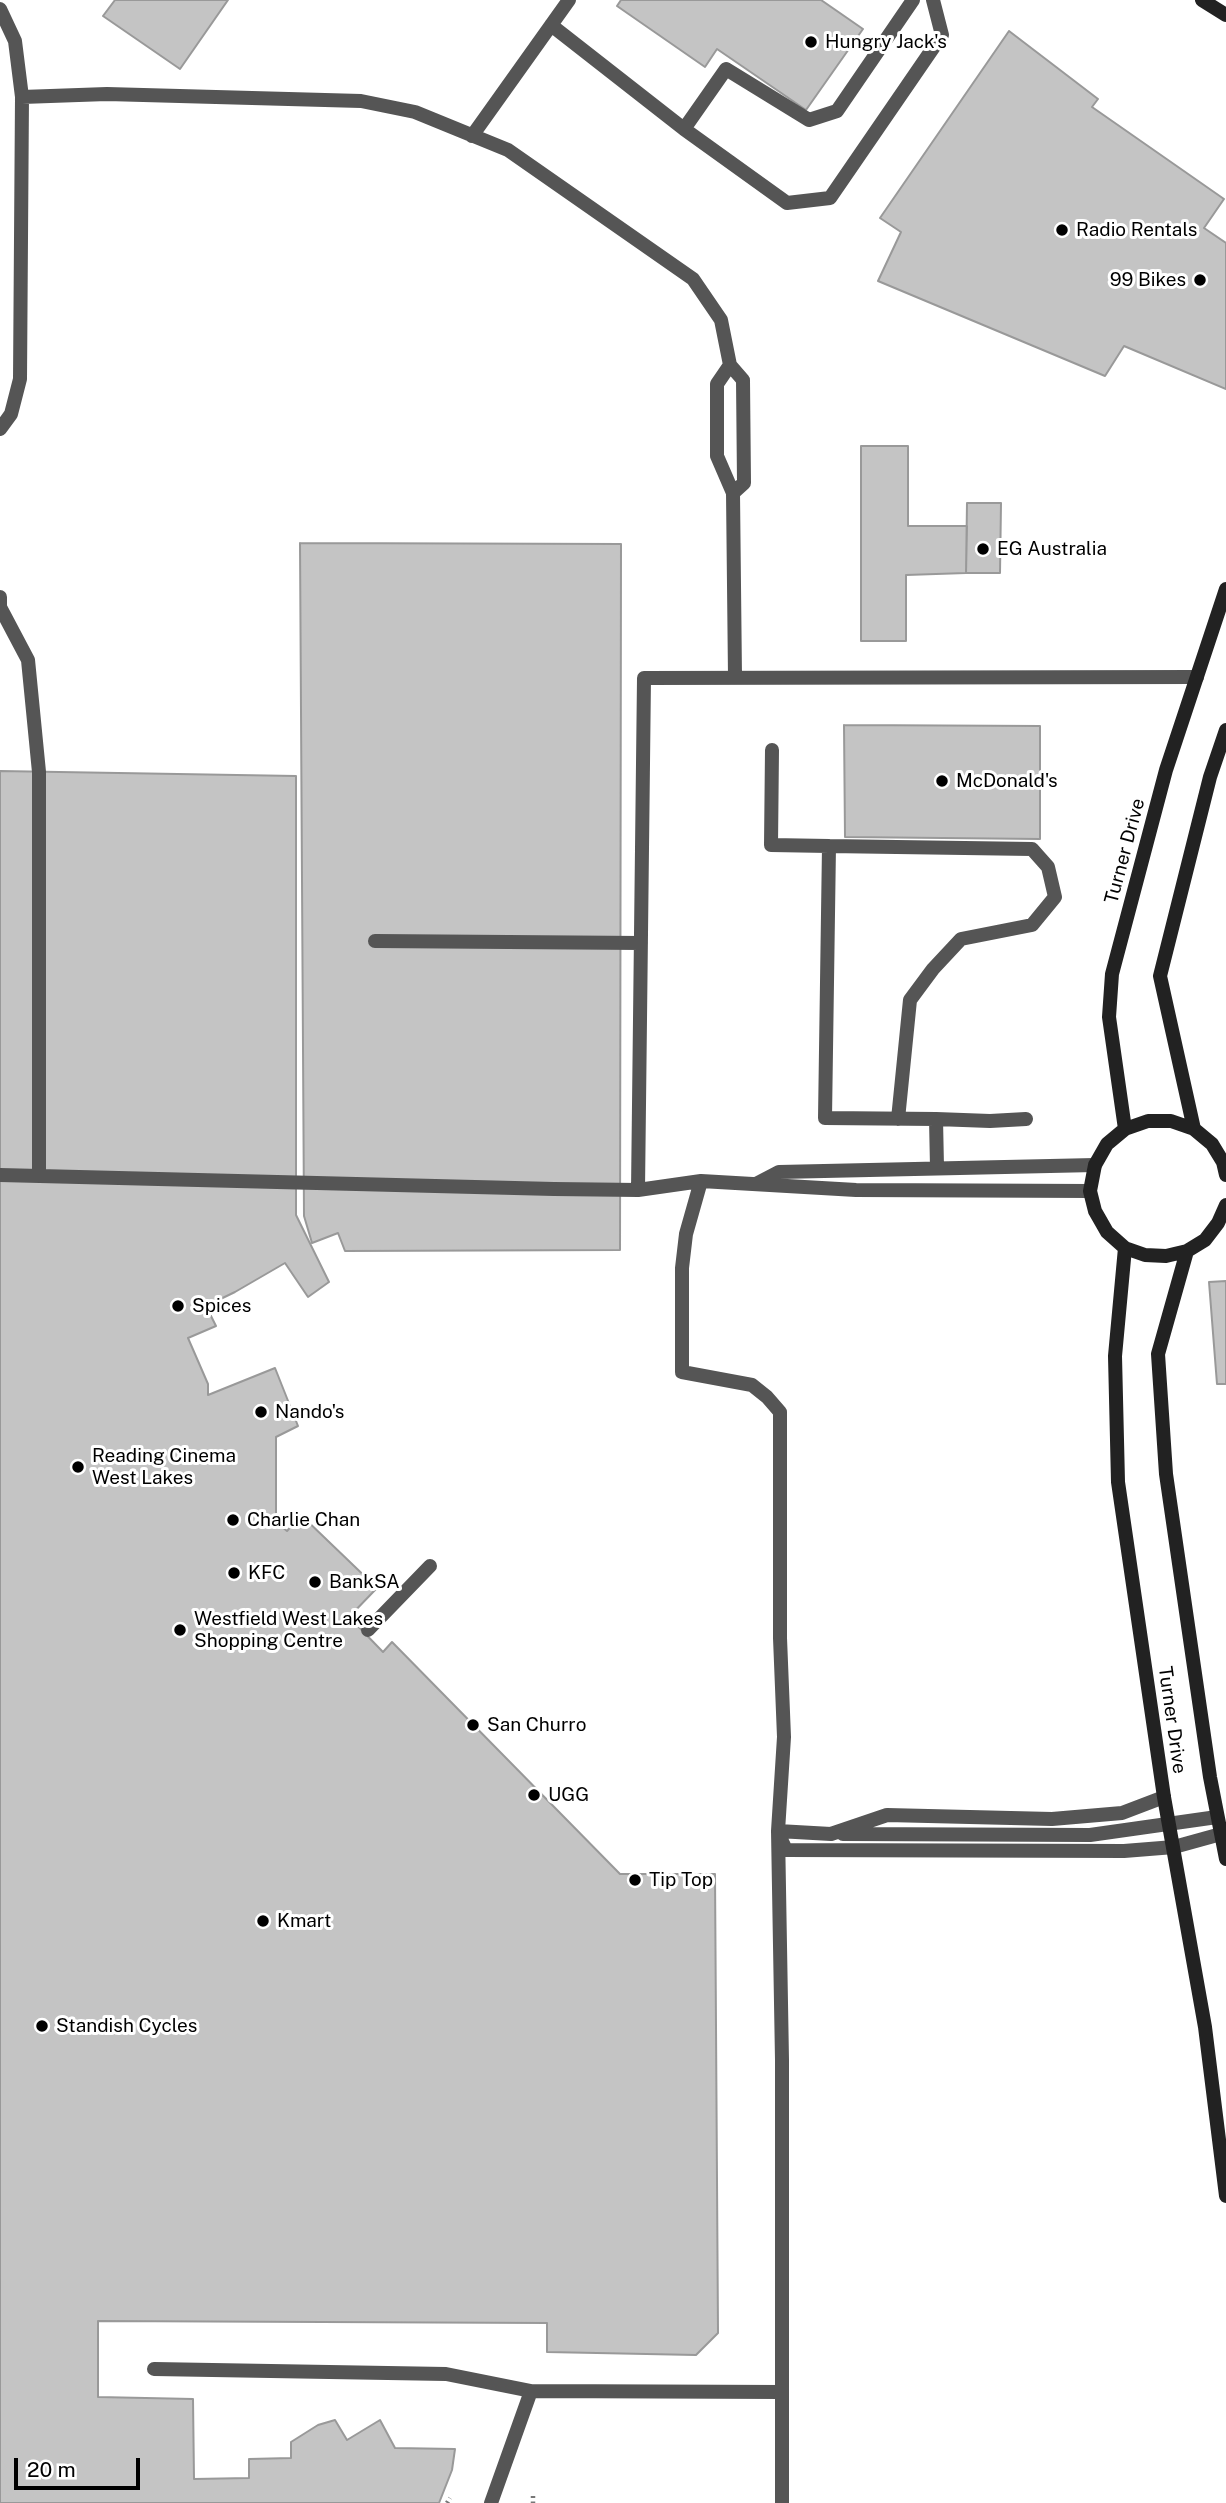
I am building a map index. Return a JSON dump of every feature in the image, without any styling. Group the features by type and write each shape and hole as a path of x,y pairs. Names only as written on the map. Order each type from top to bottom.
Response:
{"street":[{"path":"1202,0 1226,15"},
{"name":"Turner Drive","path":"1125,1129 1109,1017 1112,974 1166,770 1226,589"},
{"path":"1194,1129 1160,976 1210,777 1226,730"},
{"path":"1226,1175 1223,1163 1212,1144 1194,1129 1171,1121 1148,1121 1125,1129 1107,1144 1095,1165 1090,1191 1095,1211 1107,1232 1125,1248 1145,1255 1166,1256 1187,1251 1205,1240 1219,1223 1226,1205"},
{"name":"Turner Drive","path":"1125,1248 1115,1356 1118,1482 1164,1797 1205,2027 1226,2196"},
{"name":"Turner Drive","path":"1187,1251 1157,1354 1166,1474 1220,1796 1217,1817 1226,1859"}],"lane":[{"path":"472,136 569,0"},
{"path":"684,129 726,69 808,120 837,111 913,0"},
{"path":"551,25 684,129 787,203 830,198 942,35 933,0"},
{"path":"0,9 15,41 22,97 20,379 11,414 0,429"},
{"path":"22,97 107,94 361,102 415,112 508,150 693,279 721,320 730,365 743,380 744,483 733,494"},
{"path":"730,365 717,384 717,456 733,494 735,677"},
{"path":"0,597 0,607 28,660 39,772 39,1176"},
{"path":"638,1190 643,678 1197,677"},
{"path":"772,750 771,845 1032,849 1048,867 1055,897 1032,925 961,939 933,969 910,1000 898,1119"},
{"path":"829,846 825,1118 990,1121 1026,1119"},
{"path":"374,941 641,943"},
{"path":"936,1119 937,1167"},
{"path":"755,1185 779,1172 1095,1165"},
{"path":"0,1175 638,1190 701,1181 856,1190 1090,1191"},
{"path":"701,1181 686,1234 681,1268 682,1373 752,1385 780,1412 780,1638 784,1737 778,1831 782,2060 782,2503"},
{"path":"368,1630 430,1566"},
{"path":"831,1834 887,1815 1052,1819 1122,1813 1164,1797"},
{"path":"778,1831 831,1834 1090,1835 1217,1817"},
{"path":"778,1831 786,1850 1124,1851 1174,1847 1221,1834"},
{"path":"154,2369 446,2374 531,2391 782,2392"},
{"path":"491,2503 531,2391"}],"path":[{"path":"533,2496 533,2503"}],"building":[{"path":"115,0 228,0 180,69 103,16"},
{"path":"621,0 821,0 863,29 806,110 717,49 705,67 617,6"},
{"path":"1009,31 1098,99 1092,107 1224,199 1204,228 1226,243 1226,389 1124,346 1105,376 878,281 901,232 880,218"},
{"path":"861,446 908,446 908,526 967,526 966,573 906,575 906,641 861,641"},
{"name":"EG Australia","path":"967,503 1001,503 1000,573 966,573"},
{"path":"300,543 621,544 620,1250 345,1251 338,1233 312,1243 304,1216"},
{"name":"McDonald's","path":"844,725 1040,726 1040,839 845,837"},
{"name":"Westfield West Lakes Shopping Centre","path":"0,771 296,776 296,1215 329,1282 308,1297 285,1263 206,1306 216,1326 188,1338 208,1384 208,1395 275,1368 298,1426 276,1437 276,1522 287,1531 301,1515 377,1588 349,1617 383,1652 392,1642 620,1874 715,1874 718,2333 696,2355 547,2352 547,2323 98,2321 98,2397 193,2399 194,2479 249,2478 249,2459 291,2458 291,2442 318,2425 335,2420 347,2440 380,2420 395,2448 455,2449 452,2470 439,2503 0,2503"},
{"path":"1226,1281 1226,1384 1217,1384 1209,1282"}],"place":[{"name":"Hungry Jack's","path":"811,42"},
{"name":"Radio Rentals","path":"1062,230"},
{"name":"99 Bikes","path":"1200,280"},
{"name":"EG Australia","path":"983,549"},
{"name":"McDonald's","path":"942,781"},
{"name":"Spices","path":"178,1306"},
{"name":"Nando's","path":"261,1412"},
{"name":"Reading Cinema West Lakes","path":"78,1467"},
{"name":"Charlie Chan","path":"233,1520"},
{"name":"KFC","path":"234,1573"},
{"name":"BankSA","path":"315,1582"},
{"name":"Westfield West Lakes Shopping Centre","path":"180,1630"},
{"name":"San Churro","path":"473,1725"},
{"name":"UGG","path":"534,1795"},
{"name":"Tip Top","path":"635,1880"},
{"name":"Kmart","path":"263,1921"},
{"name":"Standish Cycles","path":"42,2026"}]}
